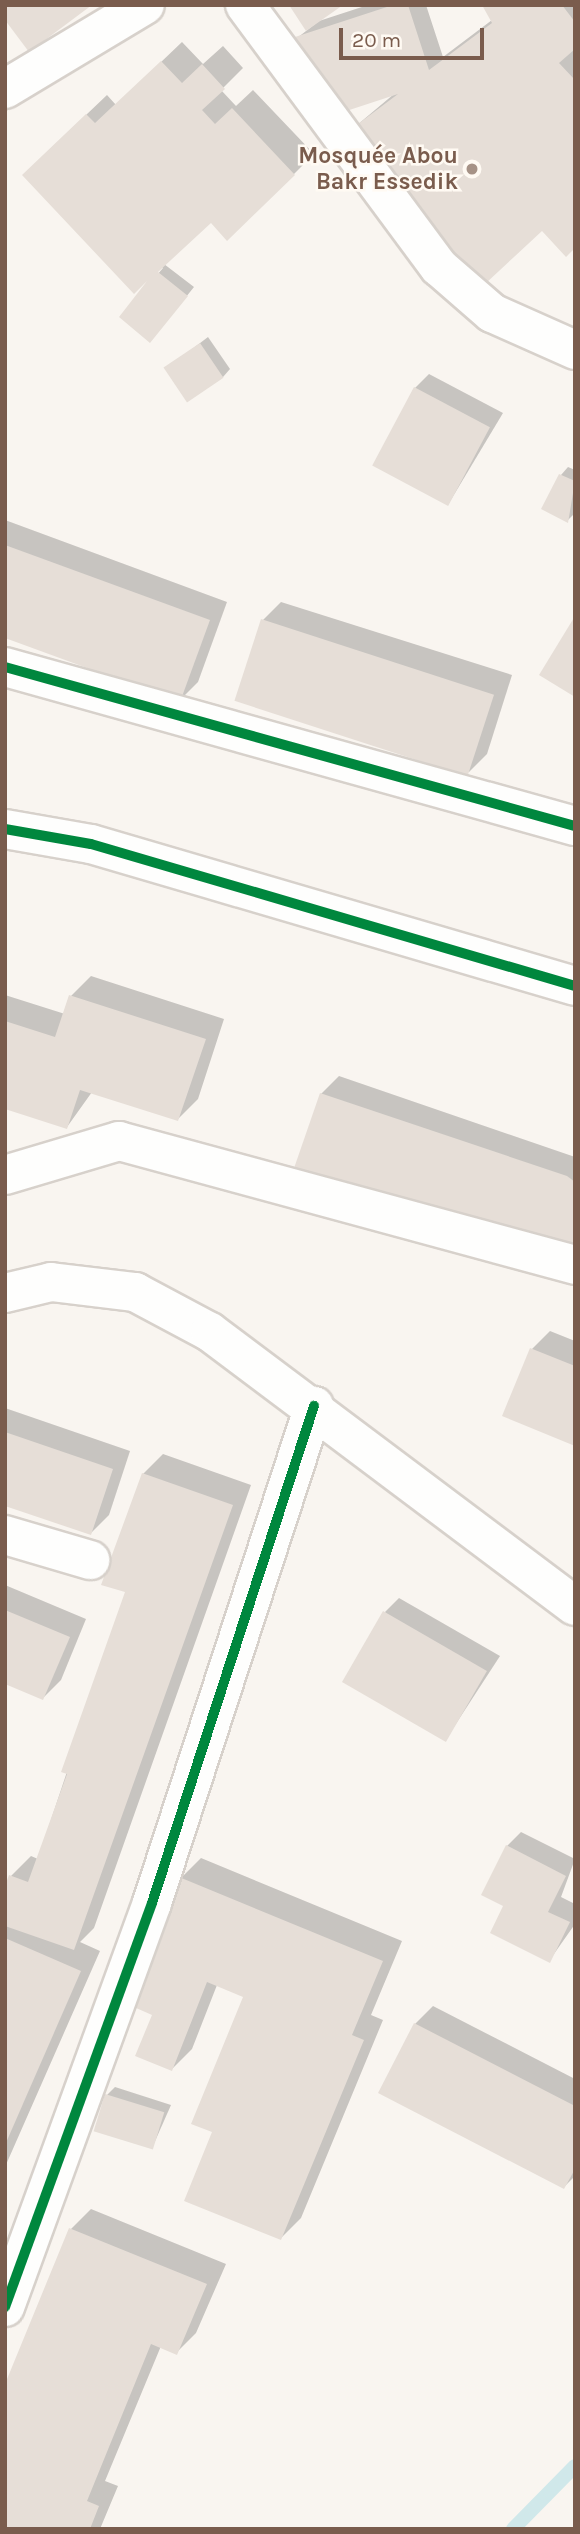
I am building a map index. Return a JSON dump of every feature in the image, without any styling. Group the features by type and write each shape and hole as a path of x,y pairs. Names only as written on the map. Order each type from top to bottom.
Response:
{"street":[{"path":"5,89 145,5"},
{"path":"245,5 439,267 492,313 575,350"},
{"path":"5,667 575,827"},
{"path":"5,829 91,844 575,986"},
{"path":"5,1175 119,1141 575,1265"},
{"path":"5,1293 51,1282 135,1292 210,1332 314,1406 575,1606"},
{"path":"5,2307 152,1903 314,1406"},
{"path":"5,1535 90,1560"}],"building":[{"path":"5,5 92,5 29,52 5,20"},
{"path":"289,5 343,5 306,31"},
{"name":"Mosquée Abou Bakr Essedik","path":"393,5 408,5 429,70 492,23 482,5 562,5 575,22 575,49 559,63 575,80 575,248 566,257 542,231 471,297 342,136 398,94 322,119 295,37"},
{"path":"161,61 182,83 202,64 225,89 202,110 215,124 232,108 295,175 227,241 211,223 158,272 188,296 150,343 119,317 147,281 134,294 22,175 86,114 95,123"},
{"path":"200,343 223,378 187,402 164,368"},
{"path":"414,387 490,427 448,506 372,466"},
{"path":"559,474 575,481 568,523 541,509"},
{"path":"5,545 210,620 180,702 5,638"},
{"path":"575,616 575,697 539,675"},
{"path":"261,619 494,695 467,777 234,701"},
{"path":"69,995 206,1039 178,1121 80,1090 67,1129 5,1109 5,1021 55,1037"},
{"path":"320,1093 567,1176 575,1182 575,1269 292,1174"},
{"path":"530,1348 575,1366 575,1446 502,1416"},
{"path":"5,1432 113,1469 91,1535 5,1506"},
{"path":"142,1473 233,1505 74,1950 5,1926 5,1886 9,1875 28,1882 67,1774 61,1772 125,1592 101,1585"},
{"path":"5,1610 70,1637 43,1700 5,1684"},
{"path":"383,1611 487,1671 446,1742 342,1682"},
{"path":"506,1845 566,1876 548,1912 570,1922 550,1963 490,1933 503,1906 481,1895"},
{"path":"179,1877 383,1961 352,2035 364,2040 281,2240 184,2201 212,2132 191,2124 243,1997 207,1982 172,2071 135,2056 152,2015 127,2004"},
{"path":"5,1938 81,1971 5,2145"},
{"path":"414,2023 575,2106 575,2169 564,2189 378,2093"},
{"path":"105,2094 164,2112 153,2149 94,2131"},
{"path":"69,2228 207,2284 177,2355 151,2344 87,2501 99,2506 90,2529 5,2529 5,2384"}],"waterway":[{"path":"513,2529 575,2466"}],"cycle path":[{"path":"5,667 575,826"},
{"path":"5,829 91,844 575,986"},
{"path":"5,2307 152,1903 314,1406"}],"place":[{"name":"Mosquée Abou Bakr Essedik","path":"472,169"}]}
